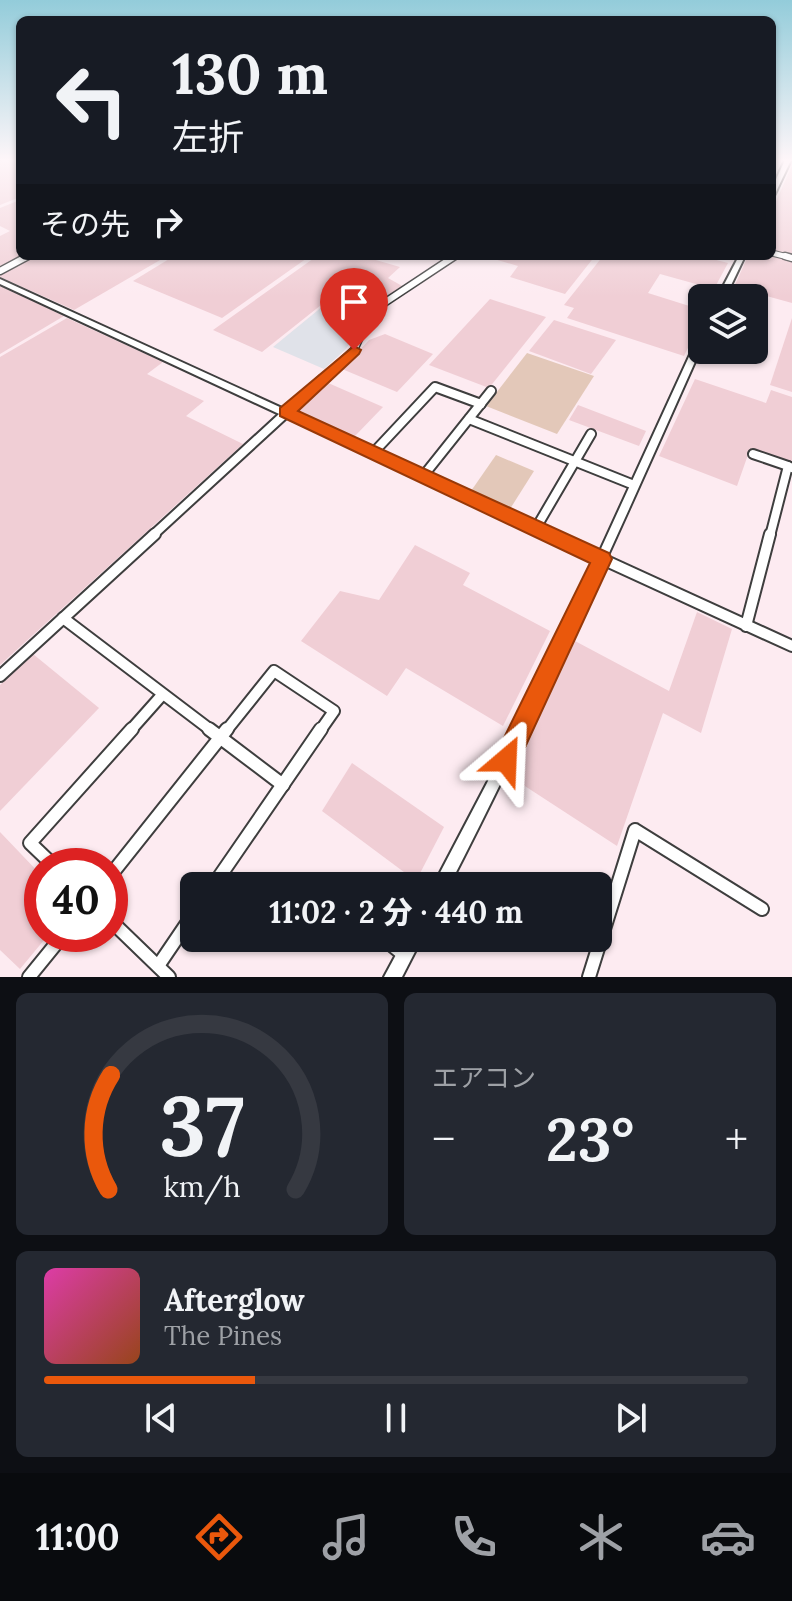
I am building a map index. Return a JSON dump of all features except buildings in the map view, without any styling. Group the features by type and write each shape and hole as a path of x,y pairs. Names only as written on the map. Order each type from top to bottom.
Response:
{"street":[{"path":"0,271 21,260"},
{"path":"0,676 354,350 371,315 384,302 450,260"},
{"path":"728,284 740,260"},
{"path":"0,281 792,646"},
{"path":"448,872 602,559 690,364"},
{"path":"374,452 435,387 481,404"},
{"path":"424,475 491,391"},
{"path":"469,419 634,485"},
{"path":"536,528 591,434"},
{"path":"746,626 790,467 753,454"},
{"path":"63,618 283,785"},
{"path":"128,854 274,671 334,711 223,872"},
{"path":"35,848 30,843 162,695"},
{"path":"589,977 635,830 762,909"},
{"path":"158,966 180,934"},
{"path":"128,937 169,977"},
{"path":"29,977 49,952"},
{"path":"400,952 405,956"},
{"path":"393,977 407,952"}],"shaded area":[{"path":"16,206 16,260 0,268 0,236 10,231 0,226 0,208"},
{"path":"776,206 792,206 792,256 776,251"},
{"path":"776,257 792,261 792,303 768,296 768,284 735,284 746,260 776,260"},
{"path":"27,260 160,260 74,310 0,277 0,273"},
{"path":"167,260 304,260 222,318 133,281"},
{"path":"311,260 376,260 400,267 388,278 404,287 381,300 345,286 262,352 213,330"},
{"path":"498,260 592,260 565,294 510,277 518,266"},
{"path":"600,260 716,260 728,263 717,284 696,284 660,274 648,293 688,306 688,348 684,356 567,318 574,308 564,305"},
{"path":"0,286 64,316 0,354"},
{"path":"345,288 378,300 346,349 324,369 273,347"},
{"path":"490,299 546,317 489,388 429,365"},
{"path":"67,318 163,362 147,374 204,401 186,416 243,444 0,665 0,357"},
{"path":"792,318 792,392 770,385"},
{"path":"554,320 616,340 591,374 529,351"},
{"path":"385,334 433,354 397,392 342,369 369,340"},
{"path":"527,353 594,376 557,434 486,406"},
{"path":"695,379 766,403 771,390 792,397 792,465 750,449 737,486 659,456"},
{"path":"326,382 383,407 354,437 296,410"},
{"path":"578,405 646,431 639,446 569,420"},
{"path":"496,455 534,471 510,509 471,491"},
{"path":"415,545 470,573 463,585 550,631 503,726 406,668 387,696 301,641 340,591 379,600"},
{"path":"697,612 732,629 701,733 663,713 617,846 511,777 575,641 669,691"},
{"path":"33,654 99,708 0,811 0,685"},
{"path":"352,763 444,827 421,872 404,872 322,811"},
{"path":"0,832 24,857 24,952 34,952 20,969 0,950"}],"route":[{"path":"354,350 286,412 602,559 506,760"}]}
